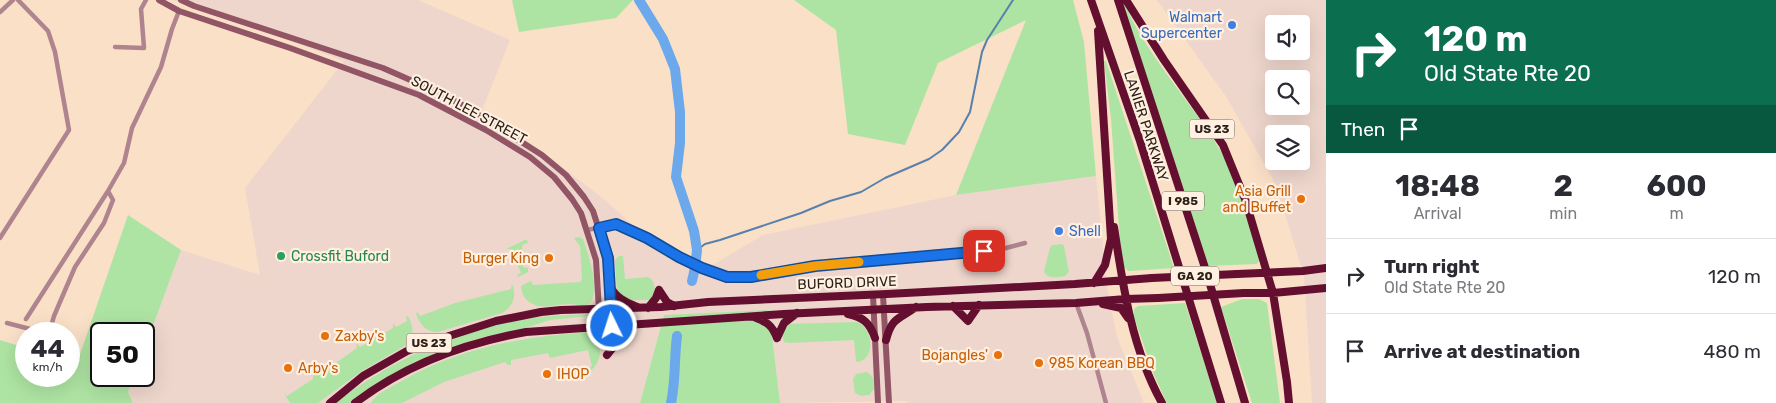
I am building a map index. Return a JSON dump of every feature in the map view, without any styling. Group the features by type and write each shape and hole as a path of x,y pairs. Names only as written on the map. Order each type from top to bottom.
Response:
{"highway":[{"name":"LANIER PARKWAY","path":"1091,0 1140,140 1221,403"},
{"name":"LANIER PARKWAY","path":"1118,0 1207,274 1245,403"},
{"name":"US 23","path":"1126,0 1164,60 1223,145 1246,199 1273,293"},
{"path":"1094,283 1105,265 1111,238 1098,22"},
{"path":"1110,205 1122,282 1131,323 1157,403"},
{"name":"BUFORD DRIVE","path":"330,403 377,367 407,351 496,321 541,312 644,308 739,300 883,295 1122,282 1152,278 1303,271 1326,268"},
{"path":"610,286 613,292 624,302 644,308 656,298 659,290 667,302 674,306"},
{"name":"BUFORD DRIVE","path":"355,403 372,390 419,365 444,355 499,337 546,330 797,313 916,307 1076,303 1273,293 1326,288"},
{"path":"1273,293 1288,382 1289,403"},
{"path":"1088,302 1116,306 1126,313 1131,323"},
{"path":"953,306 968,321 979,306"},
{"path":"886,340 889,326 897,318 916,307"},
{"path":"836,311 859,316 872,328 875,338"},
{"path":"752,316 772,326 777,338 781,326 797,313"},
{"path":"607,355 625,332 638,324"},
{"path":"1148,373 1162,403"}],"main road":[{"name":"SOUTH LEE STREET","path":"159,0 179,11 290,48 418,95 478,126 530,157 554,177 572,198 581,213 596,260 600,327"},
{"name":"SOUTH LEE STREET","path":"181,0 194,6 373,65 433,90 468,108 542,155 566,175 593,211 608,258 612,326"},
{"path":"873,295 878,403"},
{"path":"883,295 889,403"}],"street":[{"path":"0,12 13,0"},
{"path":"0,238 69,130 55,52 48,31 18,0"},
{"path":"115,47 144,48 141,9 146,0"},
{"path":"26,319 124,163 132,128 161,67 179,11"},
{"path":"53,322 75,267 104,223 113,200 108,191"},
{"path":"587,230 616,224 647,238 702,268 727,277 751,277 815,266 1002,249 1024,243"},
{"path":"1076,303 1087,333 1106,403"},
{"path":"7,323 15,325"}],"shaded area":[{"path":"171,0 418,0 510,40 477,123 541,151 605,200 664,253 706,269 763,235 956,195 1096,176 1107,288 1117,337 1144,403 907,403 907,401 780,403 769,310 664,316 640,403 133,403 128,392 130,387 155,387 154,322 181,250 260,275 245,188 344,61 199,7"},
{"path":"1157,0 1326,0 1326,403 1312,403 1304,276 1276,185 1268,170 1310,170 1310,125 1265,125 1265,165 1227,98"}],"green space":[{"path":"512,0 633,0 616,18 519,32"},
{"path":"794,0 1073,0 1084,42 1096,176 956,195 1026,20 938,63 905,145 848,134 836,30"},
{"path":"1121,0 1123,0 1156,59 1220,150 1242,201 1258,254 1259,261 1257,264 1208,266"},
{"path":"1104,61 1106,61 1174,268 1128,271 1124,267 1120,242 1111,119"},
{"path":"128,215 181,250 154,322 91,322"},
{"path":"579,237 583,239 594,278 592,300 585,306 566,304 537,306 530,303 523,294 521,286 531,281 533,285 580,282 582,279 580,246 574,238"},
{"path":"525,240 528,243 522,245 523,267 528,268 528,272 518,277 517,275 521,273 511,249 506,249"},
{"path":"1062,244 1069,272 1065,276 1050,277 1044,271 1050,248 1052,245"},
{"path":"619,256 623,256 625,279 648,277 653,281 654,291 650,300 629,300 617,292 615,260"},
{"path":"512,284 513,301 509,308 502,313 438,332 430,331 424,327 416,314 417,312 420,316 455,303 511,289"},
{"path":"1242,299 1259,299 1267,303 1280,403 1252,403 1221,307"},
{"path":"1185,303 1217,403 1167,403 1154,375 1134,317 1134,309 1138,306"},
{"path":"769,310 780,403 640,403 664,315"},
{"path":"589,314 590,316 550,320 455,346 403,369 349,403 335,403 355,388 398,363 466,333 523,319"},
{"path":"408,316 411,323 412,337 408,344 362,371 318,403 290,403 284,393 287,396 313,379 313,374 319,368 323,372 357,348 356,343 360,347 393,328 393,323 396,327 407,321 406,317"},
{"path":"857,322 863,326 870,338 867,357 862,361 856,362 854,340 789,343 784,342 782,335 787,324"},
{"path":"90,325 90,387 130,387 128,392 133,403 0,403 0,340 15,345 15,387 80,387 80,354"},
{"path":"588,332 597,340 600,352 597,364 588,372 587,370 592,366 588,350 550,358 548,353 511,360 511,365 505,362 444,382 402,403 371,403 383,391 421,371 467,353 514,341"},
{"path":"869,373 874,381 874,389 869,395 861,396 855,393 853,379 856,374"}],"waterway":[{"path":"639,0 663,39 675,69 680,112 680,143 676,177 694,231 697,250 692,281"},
{"path":"697,250 705,244 861,192 885,178 929,159 942,150 959,132 970,112 982,52 987,40 1013,0"},
{"path":"671,403 677,336"}],"slow traffic":[{"path":"761,275 815,266 859,262"}],"place":[{"name":"Walmart Supercenter","path":"1232,25"},
{"name":"Asia Grill and Buffet","path":"1301,199"},
{"name":"Shell","path":"1059,231"},
{"name":"Crossfit Buford","path":"281,256"},
{"name":"Burger King","path":"549,258"},
{"name":"Zaxby's","path":"325,336"},
{"name":"Bojangles'","path":"998,355"},
{"name":"985 Korean BBQ","path":"1039,363"},
{"name":"Arby's","path":"288,368"},
{"name":"IHOP","path":"547,374"}],"route":[{"path":"612,326 608,258 599,228 616,224 647,238 702,268 727,277 751,277 815,266 984,251"}]}
